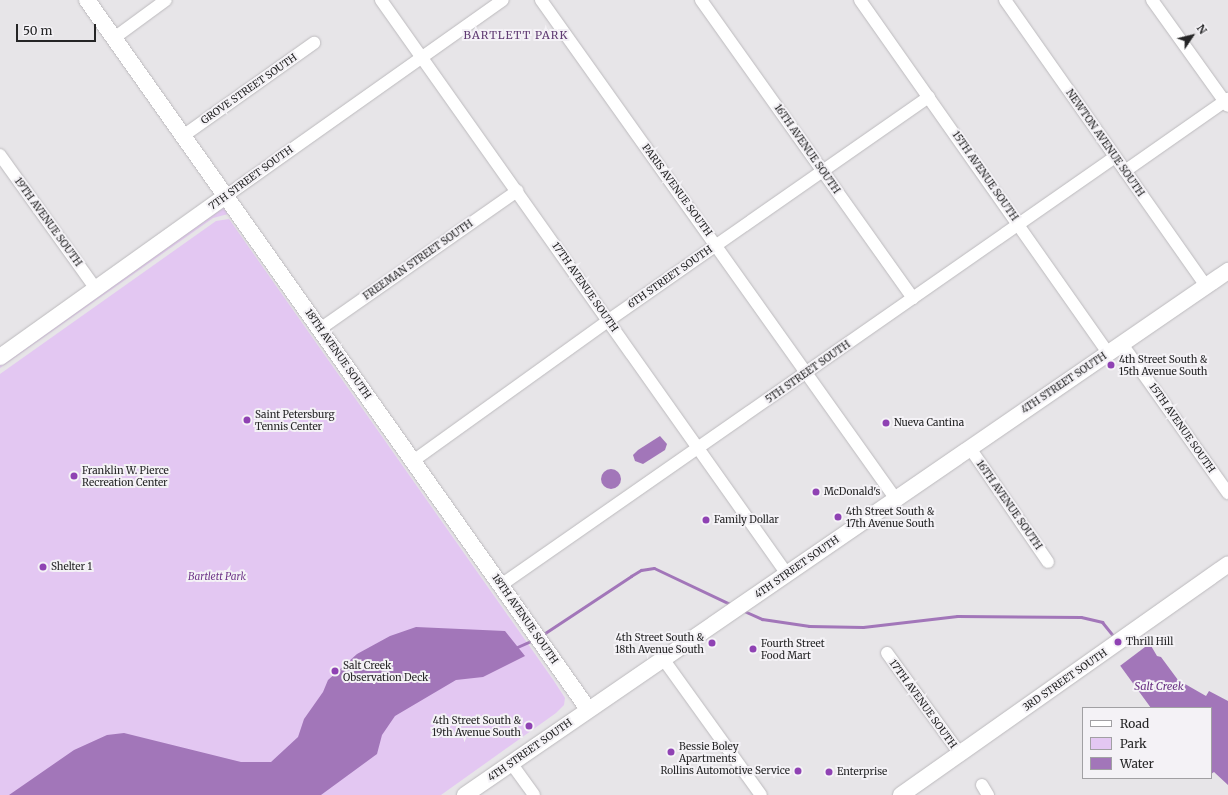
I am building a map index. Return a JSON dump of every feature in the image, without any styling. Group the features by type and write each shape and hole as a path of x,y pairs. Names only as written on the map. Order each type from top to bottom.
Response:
{"street":[{"name":"18TH AVENUE SOUTH","path":"87,0 588,709"},
{"path":"114,38 166,0"},
{"name":"17TH AVENUE SOUTH","path":"381,0 609,320 787,574"},
{"name":"7TH STREET SOUTH","path":"0,357 420,56 503,0"},
{"name":"PARIS AVENUE SOUTH","path":"541,0 716,244 895,498"},
{"name":"16TH AVENUE SOUTH","path":"701,0 913,298"},
{"name":"15TH AVENUE SOUTH","path":"860,0 1019,224 1108,353"},
{"name":"NEWTON AVENUE SOUTH","path":"1005,0 1206,286"},
{"path":"1124,171 1227,102 1152,0"},
{"name":"GROVE STREET SOUTH","path":"183,136 314,43"},
{"name":"6TH STREET SOUTH","path":"413,461 716,244 823,173 929,97"},
{"name":"19TH AVENUE SOUTH","path":"0,155 96,289"},
{"name":"5TH STREET SOUTH","path":"501,585 1115,157"},
{"name":"FREEMAN STREET SOUTH","path":"320,329 517,191"},
{"name":"4TH STREET SOUTH","path":"465,795 588,709 664,660 751,600 895,498 1228,271"},
{"name":"15TH AVENUE SOUTH","path":"1122,344 1228,493"},
{"name":"16TH AVENUE SOUTH","path":"970,448 1048,562"},
{"name":"3RD STREET SOUTH","path":"901,795 1228,564"},
{"name":"17TH AVENUE SOUTH","path":"887,653 960,754"},
{"path":"664,660 762,795"},
{"path":"511,763 534,795"}],"green space":[{"path":"222,206 228,214 213,218 0,368 0,364"},
{"name":"Bartlett Park","path":"229,219 554,681 565,698 564,705 556,713 441,795 0,795 0,374 216,221"}],"water":[{"path":"660,436 667,444 665,450 643,464 635,461 633,455 638,450"},
{"path":"611,469 618,472 621,479 618,486 611,489 604,486 601,479 604,472"},
{"path":"416,627 505,631 525,656 483,677 456,680 395,716 382,735 377,754 321,795 9,795 74,750 107,735 124,733 241,762 271,762 298,737 304,719 323,692 328,680 357,654 390,636"},
{"name":"Salt Creek","path":"1140,627 1157,656 1161,657 1178,680 1206,696 1209,691 1228,701 1228,785 1214,772 1212,773 1212,707 1150,707 1108,649"}],"pier":[{"path":"1138,626 1151,643 1118,667 1105,651"}],"waterway":[{"path":"542,635 641,570 654,568 732,605"},
{"path":"744,611 762,619 809,626 863,627 957,616 1081,617 1102,622 1115,638"},
{"path":"515,648 533,640"}],"place":[{"name":"4th Street South & 15th Avenue South","path":"1111,365"},
{"name":"Saint Petersburg Tennis Center","path":"247,420"},
{"name":"Nueva Cantina","path":"886,423"},
{"name":"Franklin W. Pierce Recreation Center","path":"74,476"},
{"name":"McDonald's","path":"816,492"},
{"name":"4th Street South & 17th Avenue South","path":"838,517"},
{"name":"Family Dollar","path":"706,520"},
{"name":"Shelter 1","path":"43,567"},
{"name":"Thrill Hill","path":"1118,642"},
{"name":"4th Street South & 18th Avenue South","path":"712,643"},
{"name":"Fourth Street Food Mart","path":"753,649"},
{"name":"Salt Creek Observation Deck","path":"335,671"},
{"name":"4th Street South & 19th Avenue South","path":"529,726"},
{"name":"Bessie Boley Apartments","path":"671,752"},
{"name":"Rollins Automotive Service","path":"798,771"},
{"name":"Enterprise","path":"829,772"}],"district":[{"name":"BARTLETT PARK","path":"516,35"}]}
